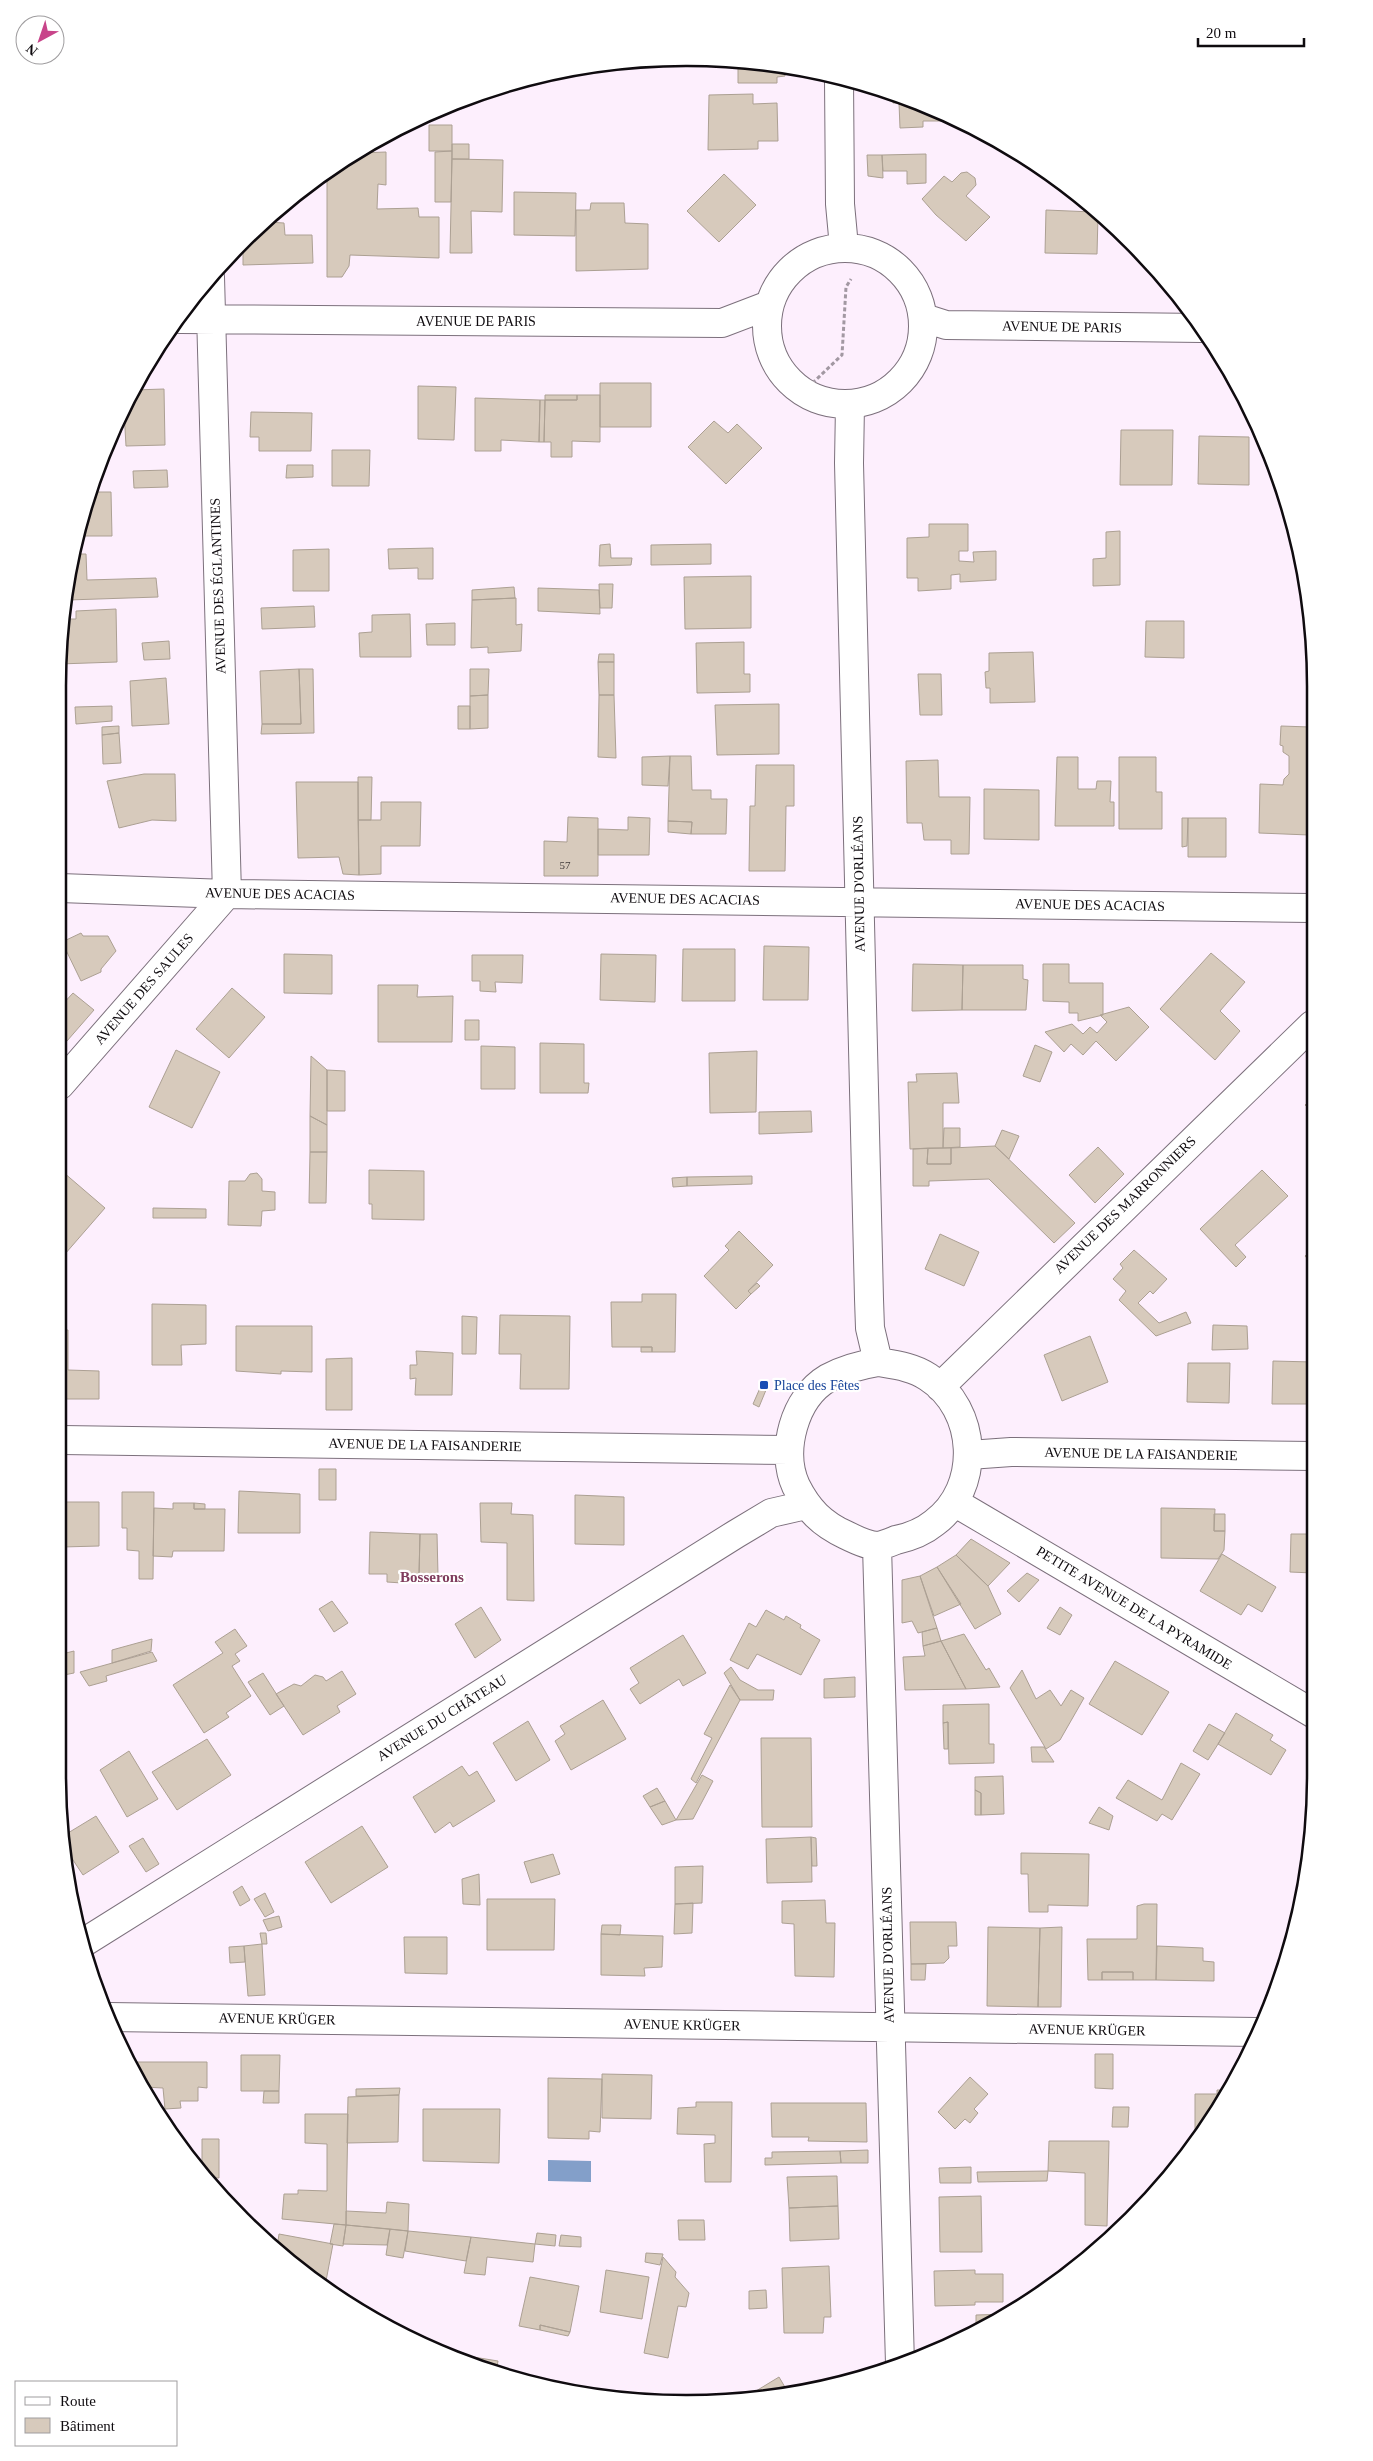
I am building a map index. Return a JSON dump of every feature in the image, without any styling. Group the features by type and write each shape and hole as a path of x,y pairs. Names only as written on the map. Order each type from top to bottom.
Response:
{"street":[{"path":"838,85 840,204 856,249"},
{"path":"856,249 888,260 906,276 918,296 924,318 922,344 913,367 896,386 875,399 850,405 826,403 802,392 784,376 772,354 766,330 769,305 779,282 797,263 819,252 856,249"},
{"name":"AVENUE DES ÉGLANTINES","path":"210,290 227,894"},
{"name":"AVENUE DE PARIS","path":"187,319 722,323 769,305"},
{"name":"AVENUE DE PARIS","path":"924,318 946,325 1192,328"},
{"name":"AVENUE D'ORLÉANS","path":"850,405 849,463 870,1328 878,1362"},
{"name":"AVENUE DES ACACIAS","path":"66,888 227,894 1307,908"},
{"name":"AVENUE DES SAULES","path":"66,1078 227,894"},
{"name":"AVENUE DES MARRONNIERS","path":"940,1387 1307,1030"},
{"path":"878,1362 904,1366 929,1377 940,1387 960,1413 967,1434 969,1455 965,1480 954,1502 935,1523 923,1530 911,1536 877,1546 854,1539 827,1526 806,1505 793,1479 789,1450 793,1423 806,1399 826,1379 852,1367 878,1362"},
{"name":"AVENUE DE LA FAISANDERIE","path":"66,1440 789,1450"},
{"name":"AVENUE DE LA FAISANDERIE","path":"969,1455 1011,1452 1307,1456"},
{"name":"PETITE AVENUE DE LA PYRAMIDE","path":"954,1502 1307,1710"},
{"name":"AVENUE DU CHÂTEAU","path":"88,1940 736,1534 772,1513 806,1505"},
{"name":"AVENUE D'ORLÉANS","path":"877,1546 889,2028 900,2357"},
{"name":"AVENUE KRÜGER","path":"115,2017 1251,2032"}],"path":[{"path":"802,392 842,355 846,287 856,249"}],"water":[{"path":"548,2160 591,2161 591,2182 548,2181"}],"building":[{"path":"738,69 785,75 777,77 777,83 738,83"},
{"path":"753,94 753,104 777,103 778,141 758,141 758,149 708,150 709,95"},
{"path":"899,104 941,121 923,121 923,127 900,128"},
{"path":"429,125 452,125 452,151 429,151"},
{"path":"452,144 469,144 469,159 452,159"},
{"path":"452,151 451,202 435,202 435,152"},
{"path":"386,152 386,185 378,184 377,209 418,208 419,217 439,217 439,258 350,255 349,266 342,277 327,277 327,181 370,153"},
{"path":"926,154 926,183 907,184 907,171 883,171 882,155"},
{"path":"867,155 882,155 883,178 868,176"},
{"path":"452,159 503,160 502,212 471,211 472,253 450,253"},
{"path":"967,172 975,178 976,185 966,196 990,217 966,241 936,215 922,199 944,176 952,182 961,173"},
{"path":"724,174 756,205 719,242 687,211"},
{"path":"514,192 576,193 575,236 514,235"},
{"path":"591,203 624,203 625,223 648,224 648,269 576,271 576,210 590,210"},
{"path":"1046,210 1085,212 1098,223 1097,254 1045,253"},
{"path":"275,222 284,223 285,235 312,235 313,263 243,265 243,253"},
{"path":"600,383 651,383 651,427 600,427"},
{"path":"418,386 456,387 454,440 418,439"},
{"path":"164,389 165,445 126,446 125,424 142,390"},
{"path":"545,395 577,395 577,400 545,400"},
{"path":"577,395 600,395 600,442 572,441 572,457 551,457 551,442 544,442 545,400 577,400"},
{"path":"475,398 540,400 539,442 501,440 501,451 475,451"},
{"path":"540,400 545,400 544,442 539,442"},
{"path":"251,412 312,413 311,451 259,451 259,437 250,437"},
{"path":"714,421 728,433 737,424 762,448 726,484 688,447"},
{"path":"1121,430 1173,430 1172,485 1120,485"},
{"path":"1199,436 1249,437 1249,485 1198,484"},
{"path":"332,450 370,450 369,486 332,486"},
{"path":"287,465 313,465 313,477 286,478"},
{"path":"167,470 168,487 134,488 133,471"},
{"path":"97,492 111,492 112,536 85,536"},
{"path":"929,524 968,524 968,551 959,551 959,561 974,562 973,552 996,551 996,580 960,582 960,574 951,575 951,589 918,591 918,578 907,578 907,538 929,537"},
{"path":"1120,531 1120,585 1093,586 1093,559 1106,558 1106,532"},
{"path":"610,544 611,558 632,558 631,565 599,566 600,545"},
{"path":"711,544 711,564 651,565 651,545"},
{"path":"433,548 433,579 418,579 418,568 389,569 388,549"},
{"path":"329,549 329,591 293,591 293,550"},
{"path":"81,554 86,554 87,580 156,578 158,597 73,600"},
{"path":"751,576 751,628 685,629 684,577"},
{"path":"599,584 613,584 612,608 600,608"},
{"path":"514,587 515,598 472,600 472,590"},
{"path":"538,588 599,590 600,614 538,611"},
{"path":"516,598 516,625 522,624 521,651 488,653 488,647 471,648 472,600"},
{"path":"314,606 315,627 262,629 261,608"},
{"path":"116,609 117,662 67,664 71,619 76,619 76,611"},
{"path":"410,614 411,657 360,657 359,633 372,632 372,615"},
{"path":"1146,621 1184,621 1184,658 1145,657"},
{"path":"455,623 455,645 427,645 426,624"},
{"path":"169,641 170,659 144,660 142,643"},
{"path":"744,642 744,674 750,674 750,692 697,693 696,643"},
{"path":"1033,652 1035,702 990,703 990,688 986,688 985,672 989,671 989,653"},
{"path":"599,654 614,654 614,662 598,662"},
{"path":"598,662 614,662 614,695 599,695"},
{"path":"299,669 313,669 314,733 261,734 262,724 301,724"},
{"path":"299,669 301,724 262,724 260,671"},
{"path":"470,669 489,669 488,695 470,696"},
{"path":"918,674 941,674 942,715 920,715"},
{"path":"166,678 169,724 132,726 130,681"},
{"path":"488,695 488,728 470,729 470,696"},
{"path":"599,695 614,695 616,758 598,757"},
{"path":"779,704 779,754 717,755 715,705"},
{"path":"112,706 112,721 76,724 75,707"},
{"path":"458,706 470,706 470,729 458,729"},
{"path":"119,726 119,733 102,735 102,727"},
{"path":"1281,726 1307,727 1307,835 1259,833 1260,784 1283,785 1284,779 1289,774 1289,756 1283,752 1283,746 1280,745"},
{"path":"119,733 121,763 103,764 102,735"},
{"path":"670,756 691,756 692,790 711,790 711,799 727,799 726,834 691,834 692,822 668,821"},
{"path":"670,756 668,786 642,785 642,757"},
{"path":"1057,757 1078,757 1078,789 1096,789 1097,781 1111,781 1110,802 1114,802 1114,826 1055,826"},
{"path":"1119,757 1156,757 1156,792 1162,792 1162,829 1119,829"},
{"path":"938,760 939,797 970,797 969,854 951,854 951,840 924,840 922,823 907,823 906,761"},
{"path":"756,765 794,765 794,806 786,806 785,871 749,871 750,806 755,806"},
{"path":"144,774 175,774 176,821 152,820 119,828 107,781"},
{"path":"358,777 372,777 371,820 358,820"},
{"path":"296,782 358,782 359,875 343,874 339,857 298,858"},
{"path":"984,789 1039,790 1039,840 984,839"},
{"path":"381,802 421,802 420,846 381,846 381,874 359,875 358,820 381,820"},
{"path":"568,817 598,818 598,876 544,876 544,841 567,842"},
{"path":"628,817 650,818 649,855 598,855 598,829 628,830"},
{"path":"1182,818 1188,818 1187,846 1182,847"},
{"path":"1188,818 1226,818 1226,857 1188,857"},
{"path":"668,821 692,822 691,834 668,832"},
{"path":"81,933 83,936 108,936 116,951 101,969 101,972 81,981 66,950 66,940"},
{"path":"764,946 809,947 808,1000 763,1000"},
{"path":"683,949 735,949 735,1001 682,1001"},
{"path":"1211,953 1245,982 1220,1011 1240,1031 1215,1060 1160,1009"},
{"path":"284,954 332,955 332,994 284,993"},
{"path":"601,954 656,955 655,1002 600,1000"},
{"path":"472,955 523,955 522,983 495,982 496,992 480,991 480,981 472,981"},
{"path":"913,964 963,965 962,1010 912,1011"},
{"path":"1043,964 1069,964 1069,983 1103,983 1103,1015 1078,1021 1078,1013 1069,1013 1069,1002 1043,1001"},
{"path":"963,965 1023,965 1023,979 1028,980 1026,1010 962,1010"},
{"path":"378,985 418,985 417,997 453,996 452,1042 378,1042"},
{"path":"232,988 265,1017 229,1058 196,1029"},
{"path":"73,993 94,1010 66,1042 66,1001"},
{"path":"1129,1007 1149,1027 1116,1061 1096,1041 1083,1055 1071,1044 1064,1052 1045,1032 1072,1024 1083,1034 1090,1027 1097,1033 1107,1022 1100,1015"},
{"path":"465,1020 479,1020 479,1040 465,1040"},
{"path":"540,1043 584,1044 584,1083 589,1083 588,1093 540,1093"},
{"path":"1035,1045 1052,1052 1040,1082 1023,1076"},
{"path":"481,1046 515,1047 515,1089 481,1089"},
{"path":"176,1050 220,1072 192,1128 149,1107"},
{"path":"757,1051 756,1112 710,1113 709,1053"},
{"path":"311,1056 327,1070 327,1125 310,1116"},
{"path":"327,1070 345,1071 345,1111 327,1111"},
{"path":"957,1073 959,1103 943,1103 943,1148 910,1149 908,1082 917,1082 916,1074"},
{"path":"811,1111 812,1132 759,1134 759,1112"},
{"path":"310,1116 327,1125 327,1152 310,1152"},
{"path":"944,1128 960,1128 960,1147 943,1148"},
{"path":"1002,1130 1019,1136 1009,1159 995,1146"},
{"path":"995,1146 1075,1223 1054,1243 989,1179 929,1181 929,1186 913,1186 913,1149 928,1148 927,1164 951,1164 951,1148"},
{"path":"1098,1147 1124,1174 1095,1203 1069,1175"},
{"path":"928,1148 951,1148 951,1164 927,1164"},
{"path":"310,1152 327,1152 326,1203 309,1203"},
{"path":"369,1170 424,1171 424,1220 372,1219 372,1204 369,1204"},
{"path":"1262,1170 1288,1196 1235,1245 1246,1257 1236,1267 1200,1229"},
{"path":"257,1173 262,1179 262,1191 275,1192 275,1210 262,1211 261,1226 228,1225 229,1181 245,1181 250,1174"},
{"path":"66,1175 105,1208 66,1253"},
{"path":"752,1176 752,1184 687,1186 687,1177"},
{"path":"687,1177 687,1186 673,1187 672,1178"},
{"path":"153,1208 206,1209 206,1218 153,1218"},
{"path":"739,1231 773,1265 748,1291 751,1294 736,1309 704,1276 729,1250 725,1246"},
{"path":"940,1234 979,1252 964,1286 925,1269"},
{"path":"1134,1250 1167,1279 1153,1294 1150,1291 1138,1303 1159,1323 1186,1312 1191,1323 1156,1336 1119,1300 1126,1291 1113,1279 1123,1268 1120,1264"},
{"path":"757,1283 760,1286 751,1294 748,1291"},
{"path":"642,1294 676,1294 675,1352 652,1352 652,1347 612,1347 611,1302 642,1302"},
{"path":"152,1304 206,1305 206,1344 181,1345 182,1365 152,1365"},
{"path":"500,1315 570,1316 569,1389 520,1389 521,1354 499,1354"},
{"path":"462,1316 477,1317 476,1354 462,1354"},
{"path":"1213,1325 1247,1326 1248,1349 1212,1350"},
{"path":"236,1326 312,1326 312,1372 281,1371 281,1374 236,1371"},
{"path":"66,1330 68,1330 68,1370 99,1371 99,1399 66,1399"},
{"path":"1090,1336 1108,1382 1062,1401 1044,1355"},
{"path":"641,1347 652,1347 652,1352 641,1352"},
{"path":"416,1351 453,1353 452,1395 415,1395 416,1378 410,1379 410,1365 417,1365"},
{"path":"352,1358 352,1410 326,1410 326,1359"},
{"path":"1273,1361 1307,1362 1307,1404 1272,1404"},
{"path":"1188,1363 1230,1363 1229,1403 1187,1402"},
{"path":"760,1388 766,1390 759,1407 753,1404"},
{"path":"319,1469 336,1469 336,1500 319,1500"},
{"path":"239,1491 300,1494 300,1533 238,1533"},
{"path":"122,1492 154,1492 153,1579 139,1579 139,1551 127,1550 127,1528 122,1528"},
{"path":"575,1495 624,1497 624,1545 575,1544"},
{"path":"66,1502 99,1502 99,1546 66,1547"},
{"path":"173,1503 194,1503 194,1509 225,1509 224,1551 173,1551 172,1557 153,1556 154,1508 173,1509"},
{"path":"194,1503 205,1504 205,1509 194,1509"},
{"path":"480,1503 512,1503 511,1514 533,1515 534,1601 507,1600 507,1543 481,1542"},
{"path":"1161,1508 1215,1509 1214,1531 1225,1531 1224,1550 1218,1559 1161,1558"},
{"path":"1214,1514 1225,1514 1225,1531 1214,1531"},
{"path":"370,1532 420,1534 419,1575 403,1574 402,1583 387,1582 387,1574 369,1574"},
{"path":"420,1534 437,1534 438,1575 419,1575"},
{"path":"1291,1534 1307,1534 1307,1573 1290,1572"},
{"path":"971,1539 1010,1563 988,1586 956,1555"},
{"path":"1222,1554 1276,1587 1262,1612 1248,1604 1241,1615 1200,1591"},
{"path":"956,1555 988,1586 1001,1614 975,1629 937,1567"},
{"path":"937,1567 961,1604 934,1616 920,1576"},
{"path":"1027,1573 1039,1580 1019,1602 1007,1591"},
{"path":"920,1576 937,1628 918,1633 912,1621 902,1623 902,1580"},
{"path":"332,1601 348,1623 334,1632 319,1609"},
{"path":"481,1607 501,1640 475,1658 455,1624"},
{"path":"1060,1607 1072,1615 1060,1635 1047,1628"},
{"path":"766,1610 784,1620 786,1616 801,1625 800,1628 820,1640 801,1675 757,1654 748,1669 730,1660 749,1623 756,1627"},
{"path":"937,1628 941,1641 923,1646 922,1632"},
{"path":"235,1629 247,1646 235,1654 240,1661 232,1666 251,1696 226,1713 229,1717 204,1733 173,1685 223,1653 215,1642"},
{"path":"964,1634 986,1670 989,1668 1000,1687 966,1689 941,1641"},
{"path":"683,1635 706,1673 683,1686 679,1679 640,1704 630,1689 639,1683 630,1668"},
{"path":"152,1639 151,1651 112,1663 112,1650"},
{"path":"941,1641 966,1689 905,1690 903,1657 925,1656 923,1646"},
{"path":"74,1651 74,1673 66,1675 66,1653"},
{"path":"152,1652 157,1661 106,1676 107,1681 89,1686 80,1672"},
{"path":"1115,1661 1169,1692 1142,1735 1089,1704"},
{"path":"731,1667 740,1680 758,1690 774,1690 773,1700 740,1700 724,1673"},
{"path":"1022,1670 1036,1699 1050,1690 1061,1706 1071,1690 1084,1698 1060,1740 1046,1749 1010,1688"},
{"path":"342,1671 356,1694 337,1706 340,1712 303,1735 276,1694 294,1684 301,1686 315,1675 323,1677 326,1681"},
{"path":"263,1673 284,1706 270,1715 248,1682"},
{"path":"855,1677 855,1697 824,1698 824,1679"},
{"path":"730,1685 740,1700 696,1783 691,1779 712,1738 704,1734"},
{"path":"603,1700 626,1739 571,1770 555,1741 565,1734 560,1726"},
{"path":"989,1704 989,1744 994,1744 994,1763 949,1764 948,1722 943,1723 943,1705"},
{"path":"1236,1713 1273,1735 1270,1740 1286,1750 1271,1775 1218,1744"},
{"path":"528,1721 550,1760 516,1781 493,1743"},
{"path":"948,1722 948,1749 944,1749 943,1723"},
{"path":"1209,1724 1225,1733 1208,1760 1193,1751"},
{"path":"761,1738 811,1738 812,1827 762,1827"},
{"path":"207,1739 231,1775 177,1810 152,1772"},
{"path":"1031,1747 1044,1747 1054,1762 1032,1762"},
{"path":"129,1751 158,1799 127,1817 100,1770"},
{"path":"1181,1763 1200,1774 1172,1820 1162,1814 1157,1821 1116,1798 1128,1780 1162,1800"},
{"path":"462,1766 469,1776 477,1771 495,1801 453,1827 450,1822 435,1833 413,1797"},
{"path":"702,1775 713,1781 693,1819 676,1820"},
{"path":"1003,1776 1004,1814 981,1815 981,1793 975,1790 975,1777"},
{"path":"657,1788 665,1801 650,1807 643,1796"},
{"path":"975,1790 981,1793 981,1815 975,1815"},
{"path":"665,1801 676,1820 662,1825 650,1807"},
{"path":"1099,1807 1113,1816 1109,1830 1089,1823"},
{"path":"96,1816 119,1852 83,1875 73,1859 70,1832"},
{"path":"362,1826 388,1867 331,1903 305,1862"},
{"path":"811,1837 816,1838 817,1866 812,1866"},
{"path":"811,1837 812,1882 767,1883 766,1839"},
{"path":"143,1838 159,1864 146,1872 129,1846"},
{"path":"1021,1853 1089,1854 1088,1906 1048,1905 1048,1912 1029,1912 1028,1874 1021,1874"},
{"path":"553,1854 560,1874 531,1883 524,1862"},
{"path":"703,1866 702,1903 675,1904 675,1867"},
{"path":"479,1874 480,1905 463,1904 462,1879"},
{"path":"242,1886 250,1900 240,1906 233,1892"},
{"path":"265,1893 274,1912 265,1917 254,1899"},
{"path":"487,1899 555,1899 554,1950 487,1950"},
{"path":"825,1900 826,1923 835,1923 834,1977 795,1976 794,1924 782,1923 782,1901"},
{"path":"693,1903 692,1933 674,1934 675,1904"},
{"path":"1157,1904 1156,1980 1133,1980 1133,1972 1102,1972 1102,1980 1088,1980 1087,1939 1137,1939 1137,1906"},
{"path":"279,1916 282,1927 268,1931 263,1920"},
{"path":"910,1922 956,1922 957,1946 948,1946 949,1958 944,1963 911,1964"},
{"path":"602,1925 621,1925 620,1935 601,1934"},
{"path":"988,1927 1040,1928 1038,2007 987,2006"},
{"path":"1062,1927 1061,2007 1038,2007 1040,1928"},
{"path":"260,1933 266,1933 267,1944 262,1944"},
{"path":"601,1934 663,1936 662,1967 644,1968 645,1976 601,1975"},
{"path":"404,1937 447,1937 447,1974 405,1973"},
{"path":"262,1944 265,1995 248,1996 244,1946"},
{"path":"244,1946 245,1962 230,1963 229,1947"},
{"path":"1157,1946 1203,1948 1203,1961 1214,1962 1214,1981 1156,1980"},
{"path":"911,1964 926,1964 925,1980 911,1980"},
{"path":"1102,1972 1133,1972 1133,1980 1102,1980"},
{"path":"1095,2054 1113,2054 1113,2089 1095,2088"},
{"path":"241,2055 280,2055 279,2091 241,2091"},
{"path":"137,2062 207,2062 207,2088 198,2087 198,2101 180,2101 181,2108 165,2109 163,2088 151,2087"},
{"path":"602,2074 652,2075 651,2119 602,2118"},
{"path":"970,2077 988,2094 974,2109 978,2113 970,2123 965,2119 955,2129 938,2112"},
{"path":"548,2078 602,2079 600,2132 589,2131 589,2139 548,2138"},
{"path":"400,2088 399,2095 356,2096 356,2089"},
{"path":"1217,2090 1221,2090 1195,2129 1195,2094 1217,2094"},
{"path":"264,2091 279,2091 279,2103 263,2103"},
{"path":"399,2095 398,2142 347,2143 348,2097"},
{"path":"696,2102 732,2102 731,2182 705,2182 704,2144 715,2143 715,2135 677,2134 678,2108 696,2107"},
{"path":"771,2103 866,2103 867,2142 808,2141 809,2137 772,2137"},
{"path":"1113,2107 1129,2107 1128,2127 1112,2127"},
{"path":"423,2109 500,2109 499,2163 423,2161"},
{"path":"305,2114 348,2114 346,2225 282,2219 284,2194 298,2194 298,2190 327,2191 327,2144 305,2143"},
{"path":"202,2139 219,2139 219,2178 216,2178 202,2162"},
{"path":"1049,2141 1109,2141 1107,2226 1085,2225 1085,2173 1048,2171"},
{"path":"868,2150 868,2163 841,2163 840,2151"},
{"path":"840,2151 841,2163 765,2165 765,2158 772,2158 772,2152"},
{"path":"971,2167 971,2183 940,2183 939,2168"},
{"path":"1048,2171 1047,2181 978,2182 977,2172"},
{"path":"837,2176 838,2206 789,2208 787,2177"},
{"path":"981,2196 982,2252 940,2252 939,2197"},
{"path":"387,2202 409,2204 408,2231 346,2225 346,2211 386,2213"},
{"path":"838,2206 839,2239 790,2241 789,2208"},
{"path":"678,2220 704,2220 705,2240 679,2240"},
{"path":"334,2224 346,2225 343,2246 330,2244"},
{"path":"346,2225 390,2229 387,2245 343,2244"},
{"path":"390,2229 408,2231 403,2258 386,2255"},
{"path":"408,2231 471,2237 466,2261 405,2251"},
{"path":"537,2233 556,2235 555,2246 535,2244"},
{"path":"279,2234 333,2244 326,2279 309,2267 278,2241"},
{"path":"561,2235 581,2237 581,2247 559,2246"},
{"path":"471,2237 535,2244 533,2262 487,2257 485,2275 464,2273"},
{"path":"646,2253 663,2254 660,2265 645,2262"},
{"path":"663,2257 676,2272 675,2277 689,2293 686,2307 678,2306 668,2358 644,2353"},
{"path":"829,2266 831,2317 824,2317 823,2333 784,2333 782,2268"},
{"path":"606,2270 649,2277 642,2319 600,2312"},
{"path":"975,2270 975,2274 1003,2274 1003,2302 975,2302 975,2305 935,2306 934,2271"},
{"path":"530,2277 579,2286 570,2332 540,2325 540,2330 519,2326"},
{"path":"766,2290 767,2308 749,2309 749,2291"},
{"path":"976,2315 992,2315 976,2323"},
{"path":"540,2325 570,2332 568,2336 540,2330"},
{"path":"474,2357 498,2361 497,2365"},
{"path":"779,2377 785,2386 767,2389 758,2390"}],"place":[{"name":"Place des Fêtes","path":"764,1385"}],"district":[{"name":"Bosserons","path":"432,1577"}]}
